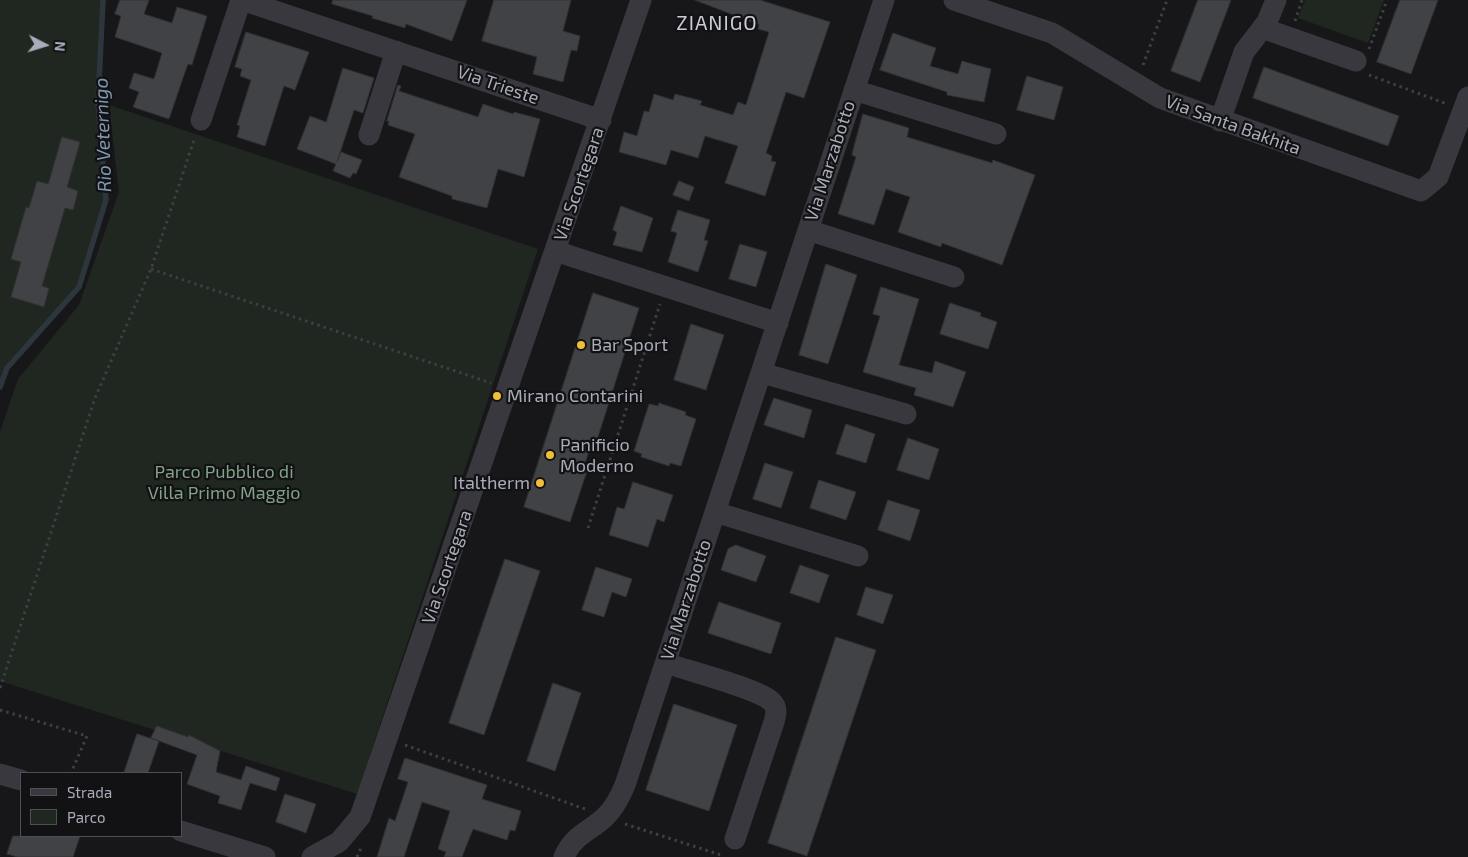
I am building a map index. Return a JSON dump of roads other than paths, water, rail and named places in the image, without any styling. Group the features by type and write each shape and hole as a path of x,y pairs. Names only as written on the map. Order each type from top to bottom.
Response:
{"street":[{"name":"Via Trieste","path":"201,120 242,0 601,120"},
{"name":"Via Scortegara","path":"322,855 339,842 360,817 641,0"},
{"name":"Via Marzabotto","path":"564,857 573,841 606,816 620,797 666,663 884,0"},
{"name":"Via Santa Bakhita","path":"954,0 993,6 1052,33 1139,88 1160,98 1220,121 1421,191 1438,177 1460,101"},
{"path":"1220,121 1244,52 1262,28 1276,0"},
{"path":"1262,28 1361,62"},
{"path":"369,135 396,51"},
{"path":"854,90 996,134"},
{"path":"808,230 954,277"},
{"path":"556,251 778,323"},
{"path":"762,373 906,414"},
{"path":"715,512 858,556"},
{"path":"666,663 756,693 771,701 776,707 774,722 732,848"},
{"path":"0,774 20,780"},
{"path":"182,831 265,857"}],"waterway":[{"name":"Rio Veternigo","path":"0,387 7,368 79,287 106,200 98,103 103,0"}],"place":[{"name":"Bar Sport","path":"581,345"},
{"name":"Mirano Contarini","path":"497,396"},
{"name":"Panificio Moderno","path":"550,455"},
{"name":"Italtherm","path":"540,483"}],"district":[{"name":"ZIANIGO","path":"717,23"}],"park label":[{"name":"Parco Pubblico di Villa Primo Maggio","path":"224,482"}]}
